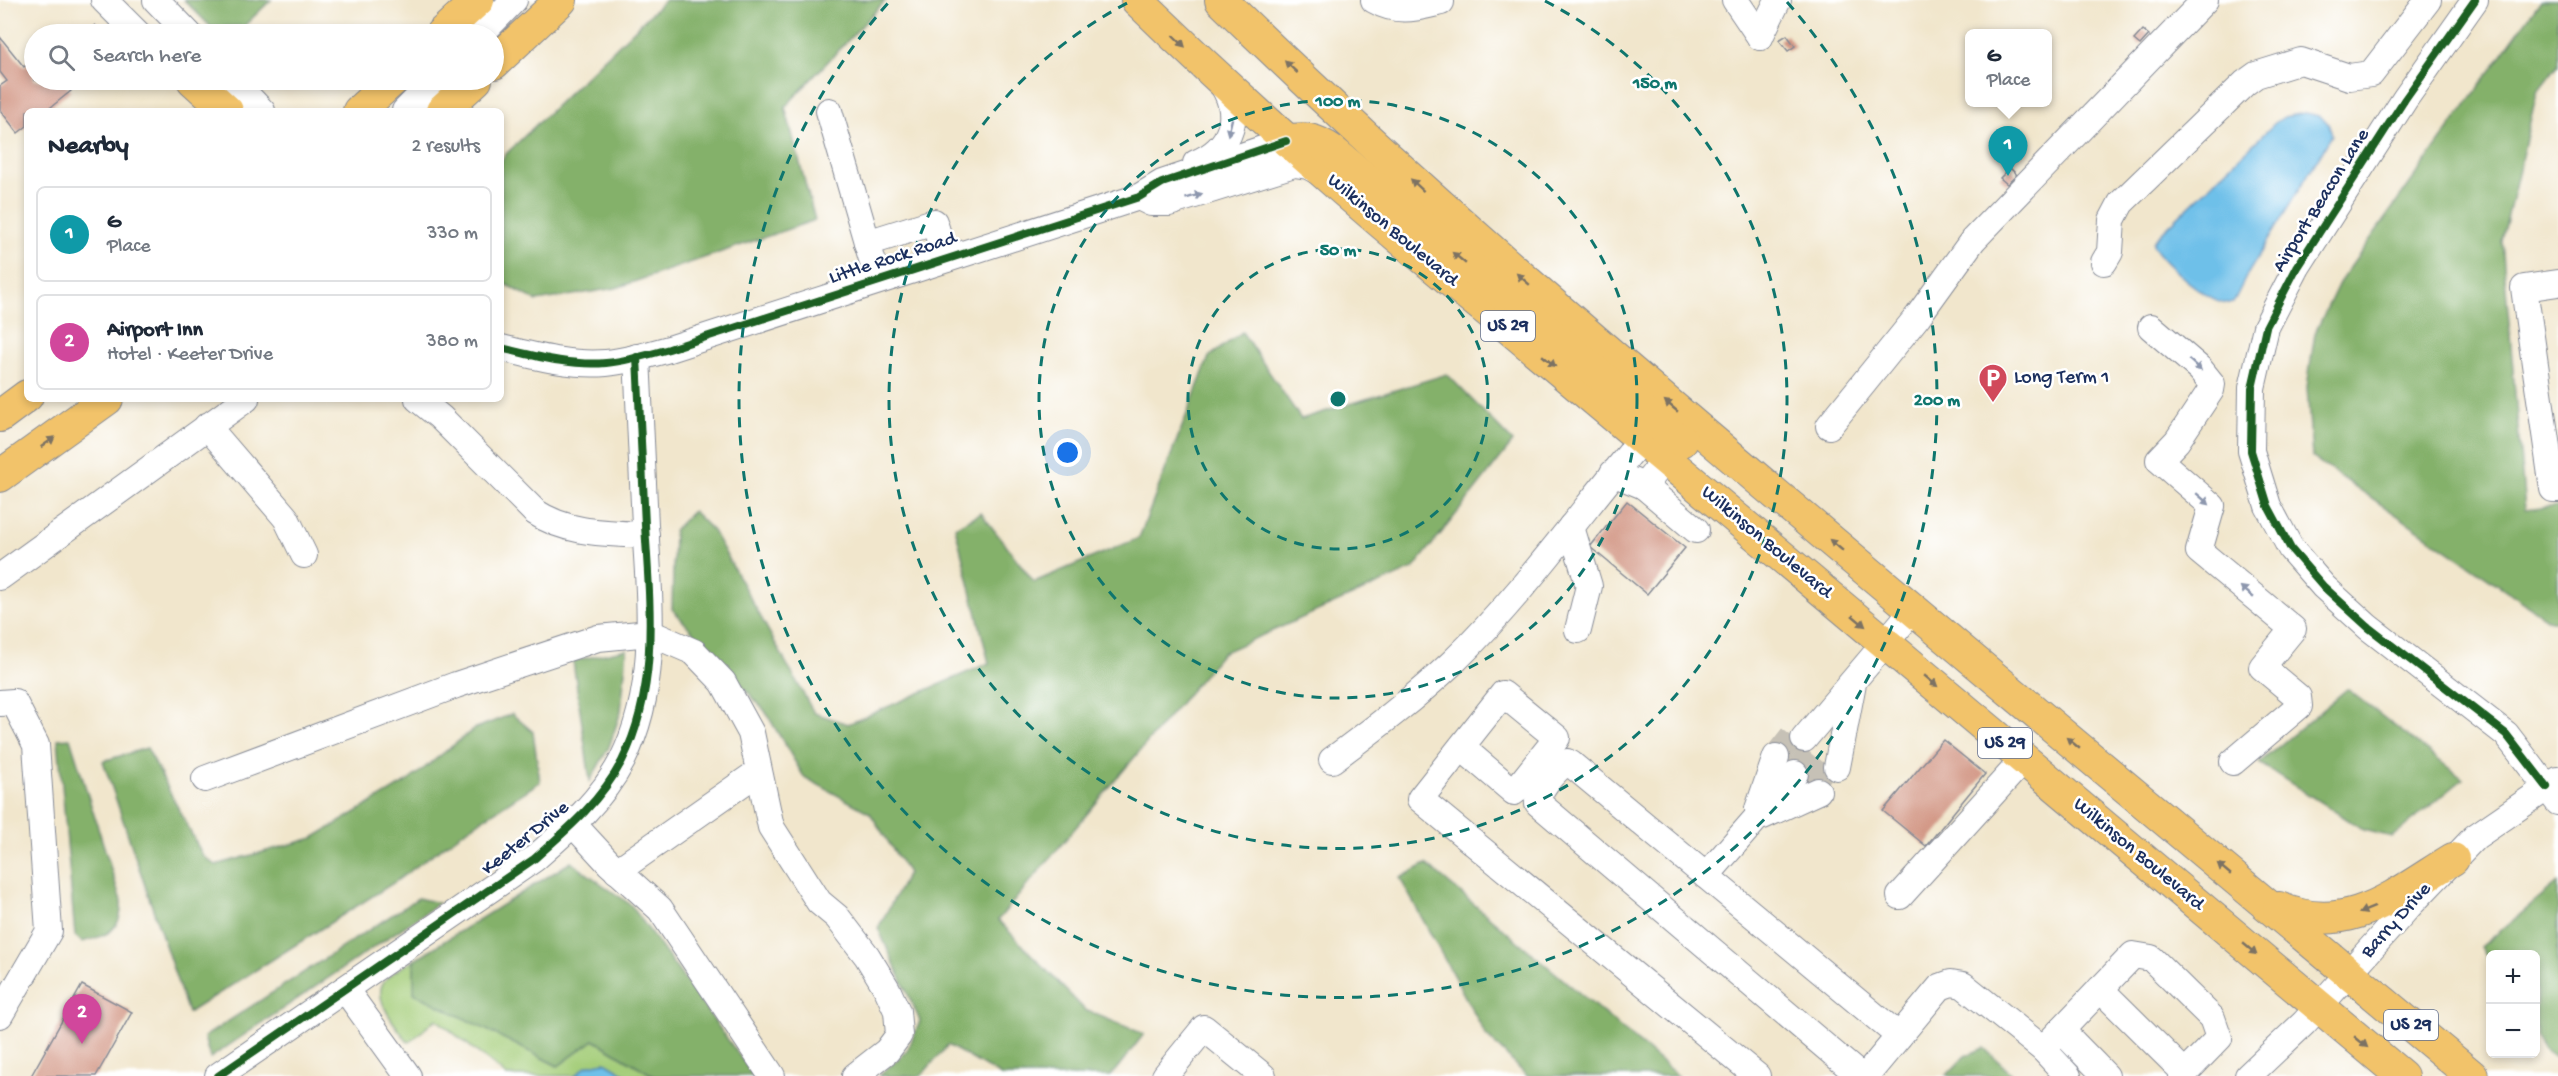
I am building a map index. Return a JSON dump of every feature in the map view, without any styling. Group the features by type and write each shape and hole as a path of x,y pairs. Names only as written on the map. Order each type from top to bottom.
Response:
{"main road":[{"path":"452,24 478,0"},
{"path":"504,54 561,0"},
{"name":"Wilkinson Boulevard","path":"1137,0 1326,176 2402,1076"},
{"name":"US 29","path":"1221,0 1432,199 1723,450 2472,1076"},
{"path":"179,90 194,108"},
{"path":"204,90 224,108"},
{"path":"363,108 382,90"},
{"path":"445,108 465,90"},
{"path":"1286,141 1300,138 1313,140 1331,150 1664,428 1690,446 1723,450"},
{"path":"0,416 24,398"},
{"path":"0,476 103,402"},
{"path":"2261,900 2298,916 2322,919 2350,916 2376,906 2453,859"}],"street":[{"path":"105,0 128,24"},
{"path":"156,0 179,24"},
{"path":"491,24 514,0"},
{"path":"1374,0 1388,8 1414,9 1442,2"},
{"path":"1735,0 1760,37 1778,0"},
{"path":"1830,426 1918,316 1973,240 2205,0"},
{"path":"2104,262 2110,252 2112,220 2121,203 2245,83 2256,75 2301,62 2349,77 2372,74 2428,0"},
{"name":"Airport Beacon Lane","path":"2475,0 2405,99 2297,267 2266,327 2252,388 2252,451 2268,506 2291,549 2324,587 2368,627 2506,734 2554,790"},
{"path":"1164,183 1174,172 1210,156 1226,139 1232,124 1232,107 1227,92 1214,74"},
{"path":"192,90 210,108"},
{"path":"242,90 259,108"},
{"path":"408,108 426,90"},
{"path":"829,111 878,280"},
{"name":"Little Rock Road","path":"504,349 581,363 609,363 669,350 1138,197 1164,183 1286,141"},
{"name":"Little Rock Road","path":"1138,197 1151,203 1170,203 1294,164 1308,166 1326,176"},
{"path":"867,243 934,222 946,259"},
{"path":"2558,283 2524,288 2553,489 2558,489"},
{"path":"2151,327 2200,369 2212,384 2191,421 2177,441 2159,460 2212,506 2199,551 2293,629 2262,667 2298,697 2299,706 2233,762"},
{"name":"Keeter Drive","path":"218,1076 534,859 573,824 602,791 621,763 635,732 645,693 650,660 637,357"},
{"path":"0,577 242,402"},
{"path":"422,402 548,521 578,530 646,535"},
{"path":"207,426 286,518 304,555"},
{"path":"1332,759 1396,712 1453,661 1496,615 1571,527 1642,439"},
{"path":"1644,486 1666,459"},
{"path":"1613,473 1644,486 1696,530"},
{"path":"1571,527 1589,586 1578,630"},
{"path":"1816,750 1853,683 1913,610"},
{"path":"205,778 456,685 598,638 650,633 693,652 723,682 751,733 771,827 819,902 837,917 867,956 897,1011 899,1035 887,1051 855,1076"},
{"path":"0,1015 49,931 36,745 14,702 2,704"},
{"path":"1461,747 1420,799 1757,1076"},
{"path":"1899,896 2024,759"},
{"path":"1860,1076 1538,803 1539,794 1562,766 1567,762 1571,764 1899,1036"},
{"path":"617,870 758,772"},
{"path":"1706,876 1797,774 1754,820"},
{"name":"Barry Drive","path":"2248,1076 2319,1007 2475,837 2554,790"},
{"path":"573,824 617,870 660,909 772,1076"},
{"path":"2043,1049 2100,989 2133,955 2151,958 2212,1018 2219,1038 2183,1074 2100,989"},
{"path":"1866,1076 1940,987 1951,983 1963,985 2043,1049 2068,1076"},
{"path":"345,989 408,1076"},
{"path":"1171,1074 1204,1028 1263,1076"},
{"path":"2061,1030 2106,1076"}],"green space":[{"path":"184,0 271,0 246,24 208,24"},
{"path":"665,0 886,0 785,107 815,220 616,288 537,301 504,284 504,157"},
{"path":"2541,0 2558,0 2558,65 2537,92 2502,241 2525,510 2558,506 2558,622 2548,619 2312,457 2307,387 2315,333 2339,283"},
{"path":"1242,332 1301,419 1447,374 1513,442 1413,569 1222,653 998,920 1085,1010 1144,1034 1111,1076 1001,1076 948,1045 921,1076 879,1076 907,1051 920,1021 878,928 908,873 870,813 804,777 765,711 672,609 674,530 693,511 713,531 814,713 848,724 989,663 955,527 981,513 1034,582 1139,538 1209,357"},
{"path":"627,649 621,711 609,747 590,781 573,661"},
{"path":"2347,689 2463,779 2392,837 2364,830 2259,763"},
{"path":"512,714 533,732 540,782 463,832 395,882 188,1013 103,761 147,748 203,856 216,865 313,838 408,781 474,729"},
{"path":"70,738 121,901 119,919 112,930 82,942 75,936 58,739"},
{"path":"571,862 631,905 754,1076 654,1076 594,1040 558,1066 414,993 414,960"},
{"path":"1426,864 1678,1076 1527,1076 1486,1035 1400,878"},
{"path":"2558,883 2558,1060 2543,1049 2540,1044 2540,950 2486,950 2486,956 2481,947"},
{"path":"418,898 439,903 210,1058 204,1037"},
{"path":"414,960 415,993 558,1066 594,1040 654,1076 629,1076 605,1062 586,1066 575,1076 507,1076 436,1019 410,1042 407,1041 386,1011 381,994 386,979"},
{"path":"1984,1048 2014,1076 1946,1076 1965,1056"}],"water":[{"path":"2304,113 2323,118 2329,125 2332,135 2247,275 2233,303 2213,298 2177,272 2158,253 2153,245 2154,240 2275,123 2284,117"},
{"path":"605,1062 629,1076 575,1076 586,1066"}],"building":[{"path":"2143,30 2149,35 2140,45 2134,40"},
{"path":"1787,35 1795,46 1788,51 1779,40"},
{"path":"0,37 24,67 24,90 71,91 50,108 24,108 24,128 18,133 0,110 0,86 7,81 0,72"},
{"path":"2010,168 2017,175 2007,184 2000,178"},
{"path":"1627,501 1685,548 1647,594 1590,547"},
{"path":"1943,740 1985,774 1926,846 1883,811"},
{"path":"82,985 132,1012 96,1076 31,1076"}],"tunnel":[{"path":"1776,757 1795,733"},
{"path":"1795,774 1816,748"},
{"path":"1810,785 1829,761"}],"cycle path":[{"path":"2475,0 2405,99 2297,267 2266,327 2252,388 2251,451 2268,506 2291,549 2324,587 2368,627 2506,734 2547,787"},
{"path":"504,349 553,360 593,364 645,356 1139,197 1162,183 1286,141"},
{"path":"218,1076 534,859 571,826 614,776 634,733 642,704 649,646 649,586 637,357"}],"place":[{"name":"G","path":"2008,176"},
{"name":"Long Term 1","path":"1993,404"},
{"name":"Airport Inn","path":"82,1044"}]}
